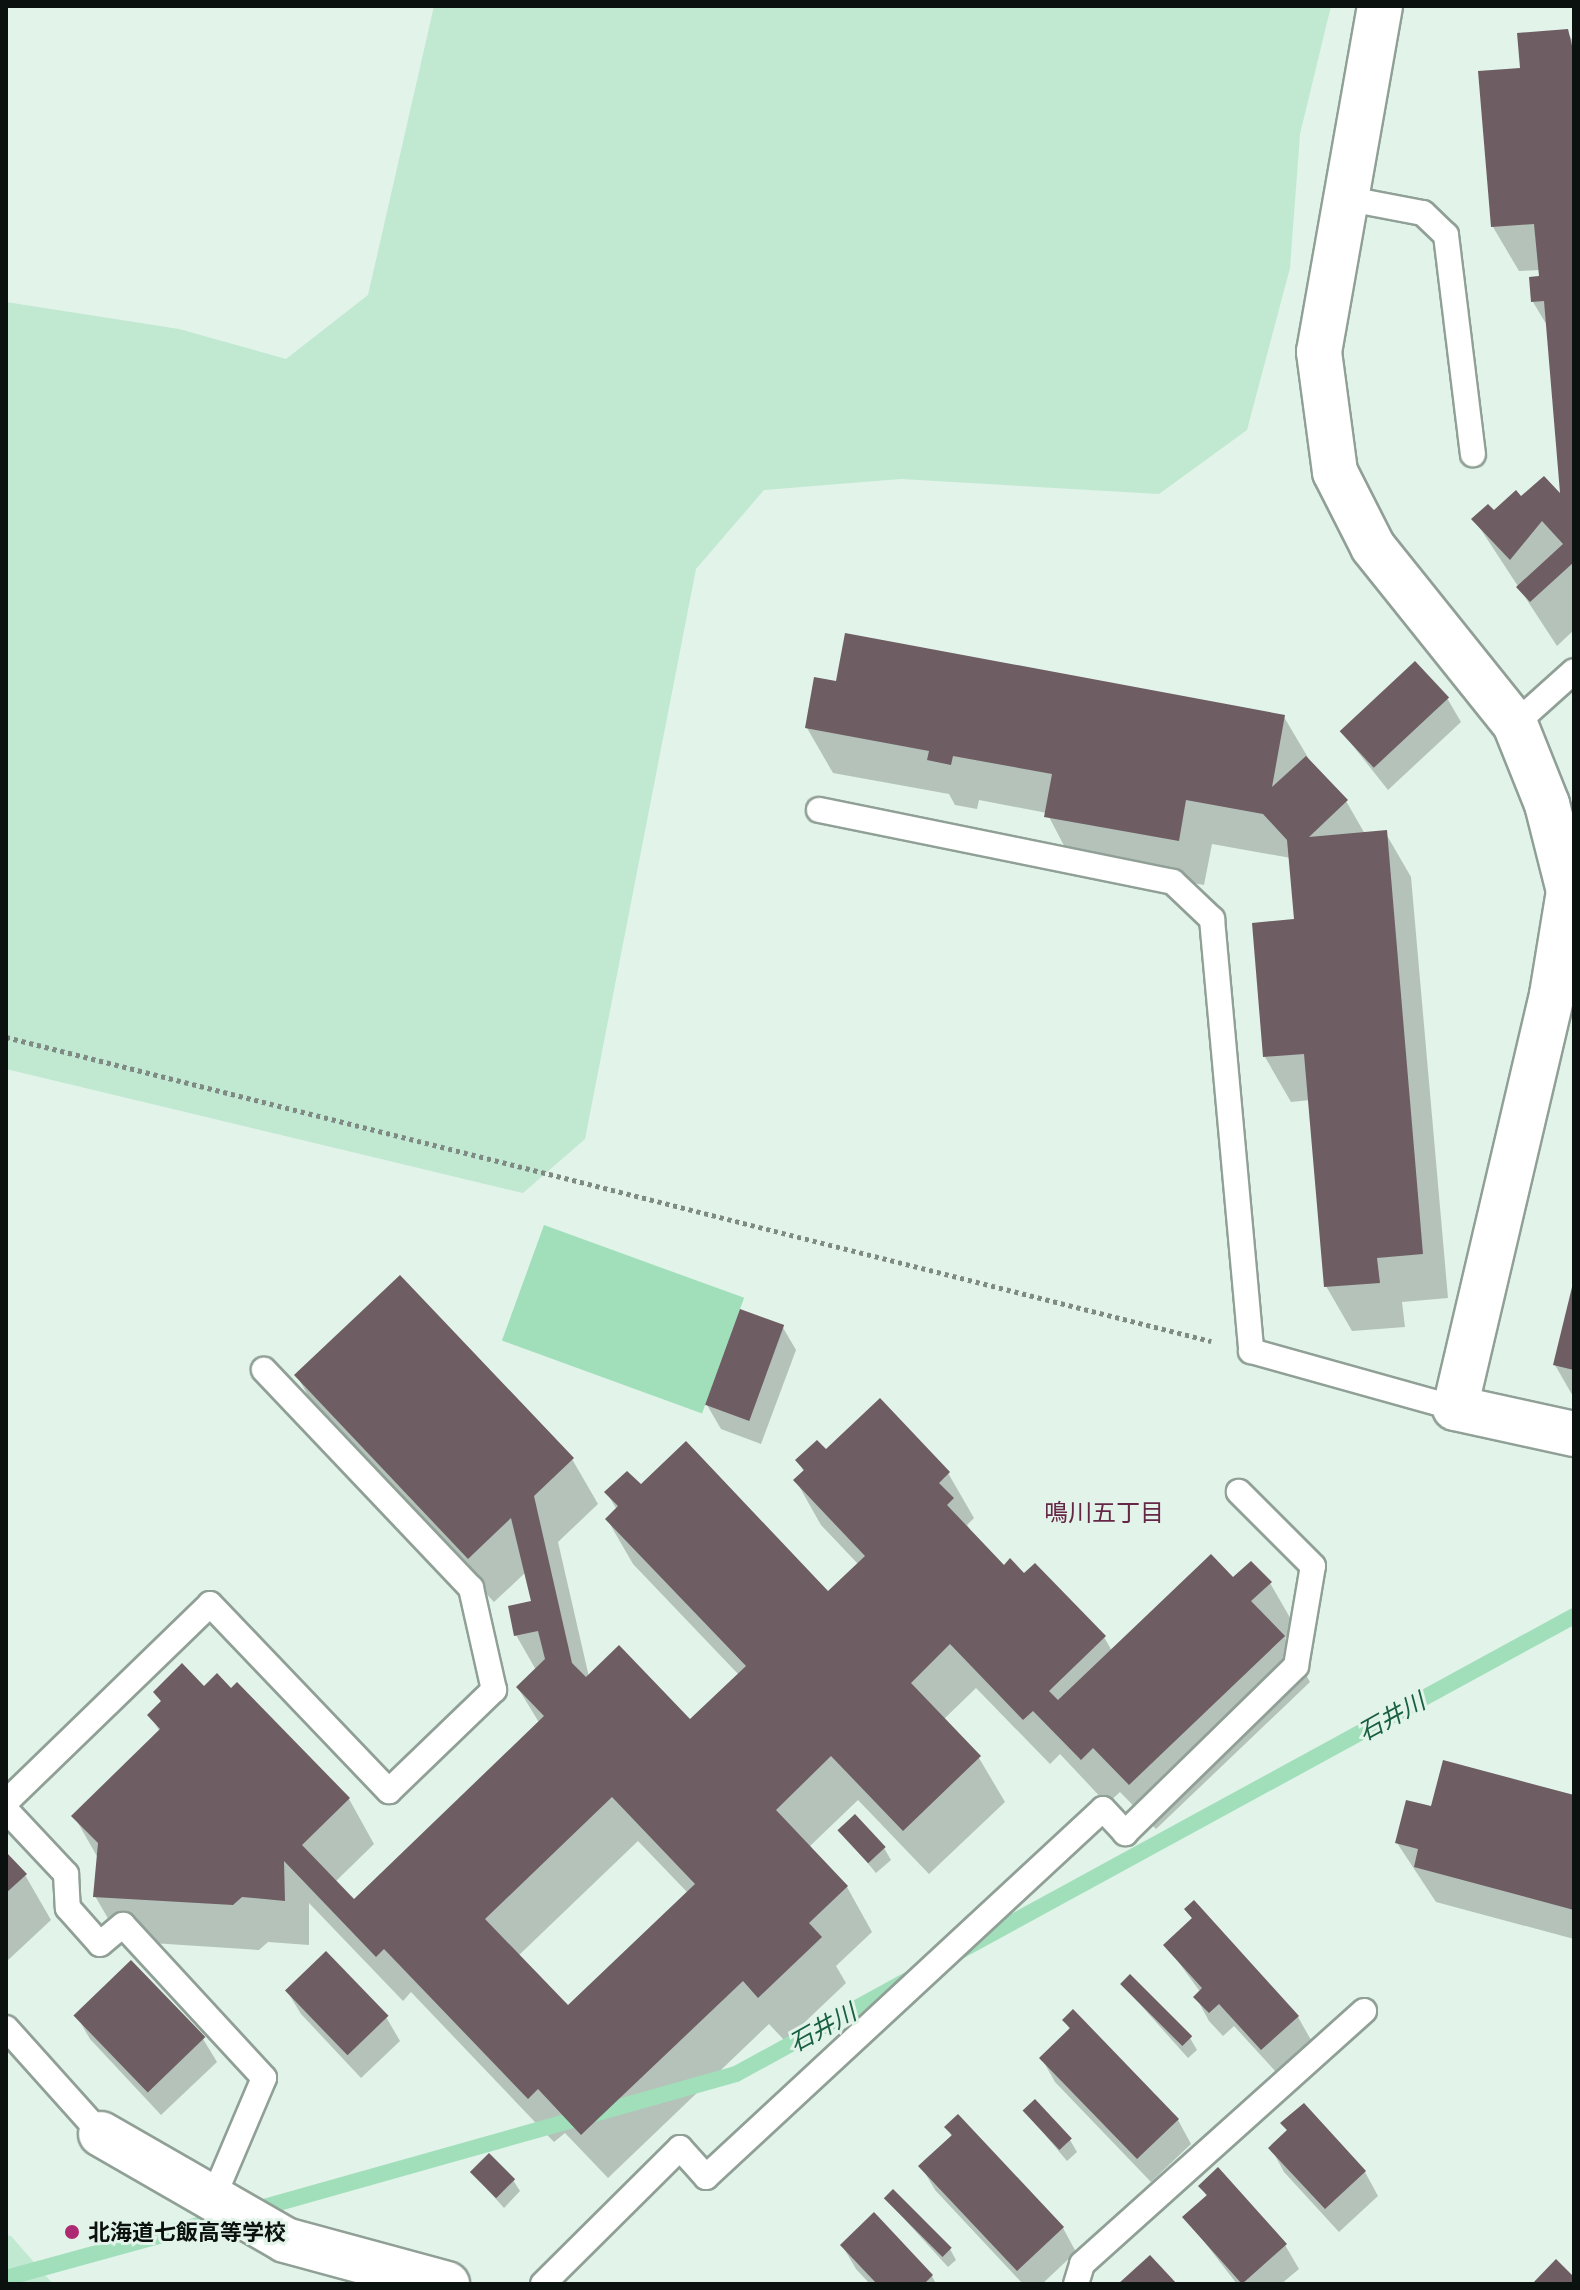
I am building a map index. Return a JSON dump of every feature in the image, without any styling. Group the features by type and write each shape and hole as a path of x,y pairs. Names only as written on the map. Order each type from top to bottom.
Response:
{"street":[{"path":"1380,6 1319,352 1335,472 1373,547 1515,724 1547,804 1569,891 1552,995 1455,1408 1574,1434"},
{"path":"101,2134 285,2240 447,2284"}],"lane":[{"path":"1344,198 1423,213 1446,235 1473,454"},
{"path":"1515,724 1574,671"},
{"path":"819,810 1173,882 1212,919 1251,1351 1455,1408"},
{"path":"6,1802 210,1604 389,1791 494,1690 471,1588 264,1370"},
{"path":"543,2284 680,2148 706,2177 1103,1809 1125,1833 1296,1666 1313,1566 1239,1492"},
{"path":"6,1810 66,1874 68,1908 100,1944 123,1925 264,2078 213,2198"},
{"path":"1076,2284 1082,2264 1364,2011"},
{"path":"6,2028 101,2134"}],"path":[{"path":"6,1037 1251,1351"}],"shaded area":[{"path":"434,6 1331,6 1300,134 1290,268 1247,430 1159,494 901,479 764,490 696,569 585,1139 523,1193 6,1069 6,302 179,329 286,359 368,295"},
{"path":"544,1225 744,1298 702,1413 502,1341"},
{"path":"6,2235 11,2236 53,2284 6,2284"}],"building":[{"path":"1568,29 1574,54 1574,562 1530,602 1516,587 1563,544 1542,521 1510,560 1471,519 1488,504 1494,510 1516,490 1521,496 1544,476 1560,493 1544,301 1531,302 1529,277 1539,276 1534,224 1491,227 1478,71 1520,68 1517,33"},
{"path":"845,633 1285,715 1272,787 1306,756 1348,800 1309,837 1387,830 1423,1254 1377,1258 1380,1283 1324,1287 1304,1054 1263,1057 1252,923 1294,919 1287,840 1263,814 1186,800 1179,841 1044,817 1052,774 953,756 951,765 927,760 929,751 805,728 814,677 836,681"},
{"path":"1415,661 1449,698 1374,768 1340,731"},
{"path":"400,1275 574,1458 534,1496 572,1663 586,1677 619,1645 690,1719 746,1666 605,1519 618,1506 604,1492 627,1471 641,1484 686,1441 828,1591 865,1556 793,1480 804,1470 795,1460 817,1440 826,1449 880,1398 950,1472 939,1483 954,1498 947,1505 1004,1565 1010,1558 1024,1573 1035,1563 1106,1636 1049,1691 1058,1700 1211,1554 1233,1577 1251,1561 1272,1582 1251,1601 1285,1636 1129,1785 1093,1748 1081,1760 1033,1711 1023,1720 950,1644 911,1683 981,1756 903,1831 831,1756 776,1810 848,1886 809,1923 822,1937 758,1998 743,1981 581,2135 538,2089 528,2099 384,1949 376,1957 284,1861 285,1901 242,1897 233,1905 93,1897 98,1843 71,1816 160,1729 147,1715 161,1701 153,1692 182,1663 204,1686 217,1673 231,1688 237,1682 350,1798 302,1845 354,1899 544,1716 516,1687 545,1659 538,1631 514,1636 508,1606 531,1601 511,1518 468,1559 294,1375","holes":["612,1797 695,1884 568,2005 485,1919"]},
{"path":"1574,1283 1574,1370 1553,1365"},
{"path":"740,1309 784,1325 749,1421 705,1405"},
{"path":"1443,1760 1574,1795 1574,1910 1414,1867 1418,1849 1395,1843 1406,1800 1431,1806"},
{"path":"855,1814 886,1847 868,1863 837,1830"},
{"path":"6,1852 27,1874 6,1893"},
{"path":"1194,1900 1299,2016 1261,2050 1219,2004 1209,2013 1193,1997 1202,1988 1163,1945 1192,1918 1184,1909"},
{"path":"326,1951 389,2016 348,2055 285,1991"},
{"path":"131,1960 205,2037 148,2093 73,2016"},
{"path":"1130,1974 1192,2036 1182,2046 1120,1984"},
{"path":"1073,2009 1179,2119 1137,2159 1039,2058 1070,2028 1062,2020"},
{"path":"1035,2099 1072,2138 1059,2150 1023,2111"},
{"path":"1304,2103 1366,2171 1325,2209 1268,2148 1287,2130 1280,2123"},
{"path":"958,2114 1064,2227 1017,2271 918,2166 952,2135 944,2127"},
{"path":"489,2153 515,2179 496,2198 470,2172"},
{"path":"1218,2167 1287,2244 1242,2284 1182,2217 1207,2195 1198,2186"},
{"path":"893,2189 952,2248 942,2257 884,2198"},
{"path":"874,2212 933,2275 924,2284 877,2284 840,2245"},
{"path":"1150,2255 1177,2284 1118,2284"},
{"path":"1556,2259 1574,2277 1574,2284 1532,2284"}],"waterway":[{"name":"石井川","path":"960,1951 1574,1616"},
{"name":"石井川","path":"250,2211 736,2074 908,1980"},
{"name":"石井川","path":"6,2278 228,2217"}],"place":[{"name":"北海道七飯高等学校","path":"72,2232"}],"district":[{"name":"鳴川五丁目","path":"1104,1512"}]}
